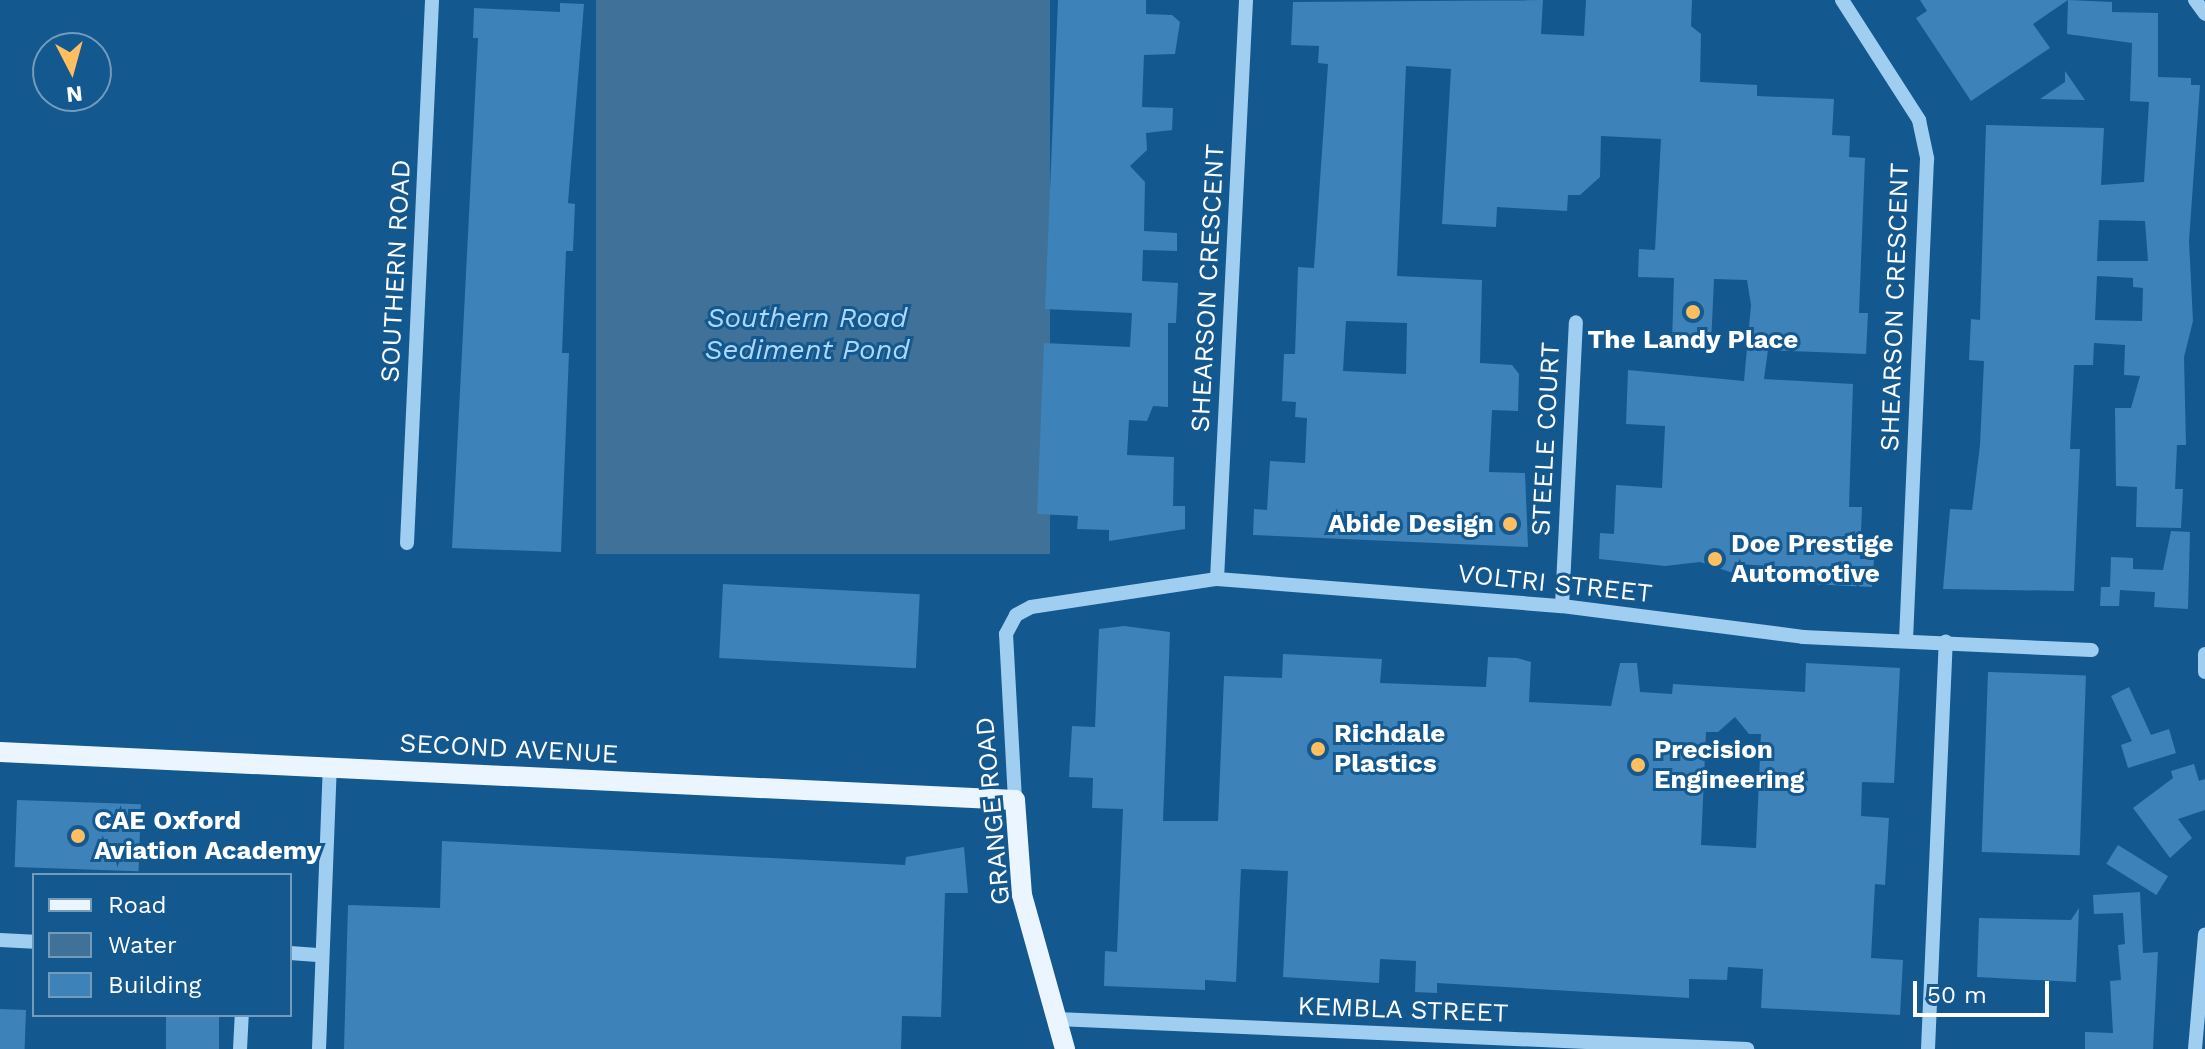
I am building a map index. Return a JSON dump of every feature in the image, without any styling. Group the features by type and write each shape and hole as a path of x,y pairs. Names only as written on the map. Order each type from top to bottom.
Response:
{"main road":[{"name":"SECOND AVENUE","path":"0,752 1015,800"},
{"name":"GRANGE ROAD","path":"1015,800 1022,895 1065,1049"}],"street":[{"name":"SOUTHERN ROAD","path":"407,543 432,0"},
{"name":"SHEARSON CRESCENT","path":"1217,579 1246,0"},
{"name":"SHEARSON CRESCENT","path":"1842,0 1919,120 1927,159 1906,639"},
{"path":"2195,0 2205,14"},
{"name":"STEELE COURT","path":"1562,606 1576,322"},
{"name":"VOLTRI STREET","path":"1016,615 1031,607 1217,579 1562,606 1803,637 1906,639 2092,650"},
{"name":"GRANGE ROAD","path":"1015,800 1006,634 1016,615"},
{"path":"1928,1049 1946,641"},
{"path":"2205,654 2205,672"},
{"path":"319,1049 330,766"},
{"path":"2195,1049 2205,934"},
{"path":"0,940 32,942"},
{"path":"292,953 321,955"},
{"path":"240,1049 242,1017"},
{"name":"KEMBLA STREET","path":"1057,1019 1747,1049"}],"water":[{"name":"Southern Road Sediment Pond","path":"596,0 1050,0 1050,554 596,554"}],"building":[{"path":"1058,0 1146,0 1146,14 1172,15 1180,22 1175,54 1144,55 1142,107 1173,108 1172,130 1146,133 1147,150 1130,166 1145,182 1144,231 1177,233 1177,251 1143,250 1142,281 1178,283 1176,323 1168,323 1168,407 1153,406 1147,421 1129,420 1127,455 1174,457 1173,506 1185,506 1185,529 1109,541 1109,530 1077,529 1078,516 1037,514 1044,343 1130,347 1132,313 1045,309"},
{"path":"1543,0 1541,34 1584,36 1586,0 1692,0 1691,26 1701,34 1700,82 1757,85 1757,96 1834,99 1832,135 1850,136 1849,157 1865,158 1859,313 1868,313 1866,354 1768,350 1764,379 1853,384 1849,507 1862,507 1860,559 1874,559 1872,587 1808,584 1809,568 1735,564 1733,573 1700,562 1665,566 1599,559 1600,533 1614,534 1616,485 1662,488 1665,426 1626,424 1628,370 1744,381 1751,305 1747,280 1714,279 1711,345 1672,343 1674,278 1638,277 1639,249 1655,250 1661,139 1601,136 1600,177 1580,195 1568,195 1567,211 1497,207 1496,227 1442,224 1451,69 1406,66 1397,276 1482,280 1480,363 1512,365 1519,374 1518,411 1492,410 1489,472 1525,473 1528,547 1253,535 1254,509 1267,510 1270,461 1305,463 1307,418 1295,417 1296,402 1282,401 1284,354 1295,354 1298,267 1314,268 1328,64 1318,63 1319,46 1291,45 1293,2","holes":["1346,321 1407,323 1406,374 1343,371"]},
{"path":"1920,0 2068,0 2033,24 2050,48 1971,101 1916,18 1927,11"},
{"path":"2068,0 2112,2 2112,12 2158,13 2158,77 2191,78 2191,85 2200,85 2189,241 2193,321 2184,357 2186,445 2177,445 2175,489 2183,489 2181,528 2136,527 2137,487 2116,486 2115,408 2131,408 2140,376 2124,375 2125,345 2094,343 2093,365 2074,365 2070,449 2080,449 2074,591 1943,589 1950,509 1972,510 1980,445 1984,361 1969,360 1971,319 1980,320 1986,125 2104,128 2101,185 2144,182 2149,102 2130,101 2132,43 2067,34","holes":["2099,220 2145,221 2148,261 2097,261","2097,276 2133,278 2133,287 2143,288 2142,321 2095,320"]},
{"path":"560,3 584,4 568,203 575,204 573,251 566,251 562,353 569,353 561,552 452,548 478,38 473,38 474,8 560,12"},
{"path":"2065,71 2085,100 2040,99 2065,82"},
{"path":"2171,531 2190,532 2188,609 2154,607 2155,592 2120,590 2119,606 2100,606 2101,587 2110,587 2111,557 2133,558 2133,569 2163,570"},
{"path":"723,584 920,594 916,668 719,658"},
{"path":"1124,626 1170,632 1163,821 1218,821 1224,676 1282,678 1283,654 1382,659 1380,683 1486,687 1488,657 1517,658 1531,662 1529,702 1611,706 1620,663 1637,663 1640,692 1672,694 1673,684 1805,692 1806,663 1900,668 1894,783 1862,782 1861,816 1889,818 1885,885 1875,884 1871,958 1903,960 1900,1015 1761,1008 1763,969 1728,967 1727,980 1689,979 1689,998 1437,983 1437,993 1415,992 1416,961 1380,959 1379,983 1283,977 1288,871 1241,869 1236,982 1205,980 1205,990 1104,986 1105,951 1117,952 1123,809 1092,808 1093,778 1069,777 1072,726 1095,727 1099,629","holes":["1735,717 1749,734 1761,734 1756,848 1701,845 1706,732 1718,732"]},
{"path":"1988,672 2086,675 2080,855 1982,852"},
{"path":"2129,687 2151,735 2169,729 2176,753 2128,768 2121,745 2132,741 2111,696"},
{"path":"2194,764 2199,781 2205,779 2205,810 2178,819 2192,838 2170,858 2133,808 2173,778 2171,771"},
{"name":"CAE Oxford Aviation Academy","path":"17,800 141,804 139,871 15,867"},
{"path":"442,841 905,865 906,857 964,847 968,893 945,893 941,1017 902,1016 901,1049 344,1049 348,905 440,908"},
{"path":"2118,845 2168,876 2156,895 2106,864"},
{"path":"2140,892 2143,953 2158,952 2153,1049 2085,1049 2085,1032 2113,1033 2110,981 2121,980 2118,945 2125,944 2123,913 2094,914 2093,895"},
{"path":"2079,908 2076,982 1977,977 1979,918 2071,920"},
{"path":"0,1009 26,1010 25,1049 0,1049"},
{"path":"166,1017 219,1017 219,1049 166,1049"}],"place":[{"name":"The Landy Place","path":"1693,312"},
{"name":"Abide Design","path":"1510,524"},
{"name":"Doe Prestige Automotive","path":"1715,559"},
{"name":"Richdale Plastics","path":"1318,749"},
{"name":"Precision Engineering","path":"1638,765"},
{"name":"CAE Oxford Aviation Academy","path":"78,836"}]}
